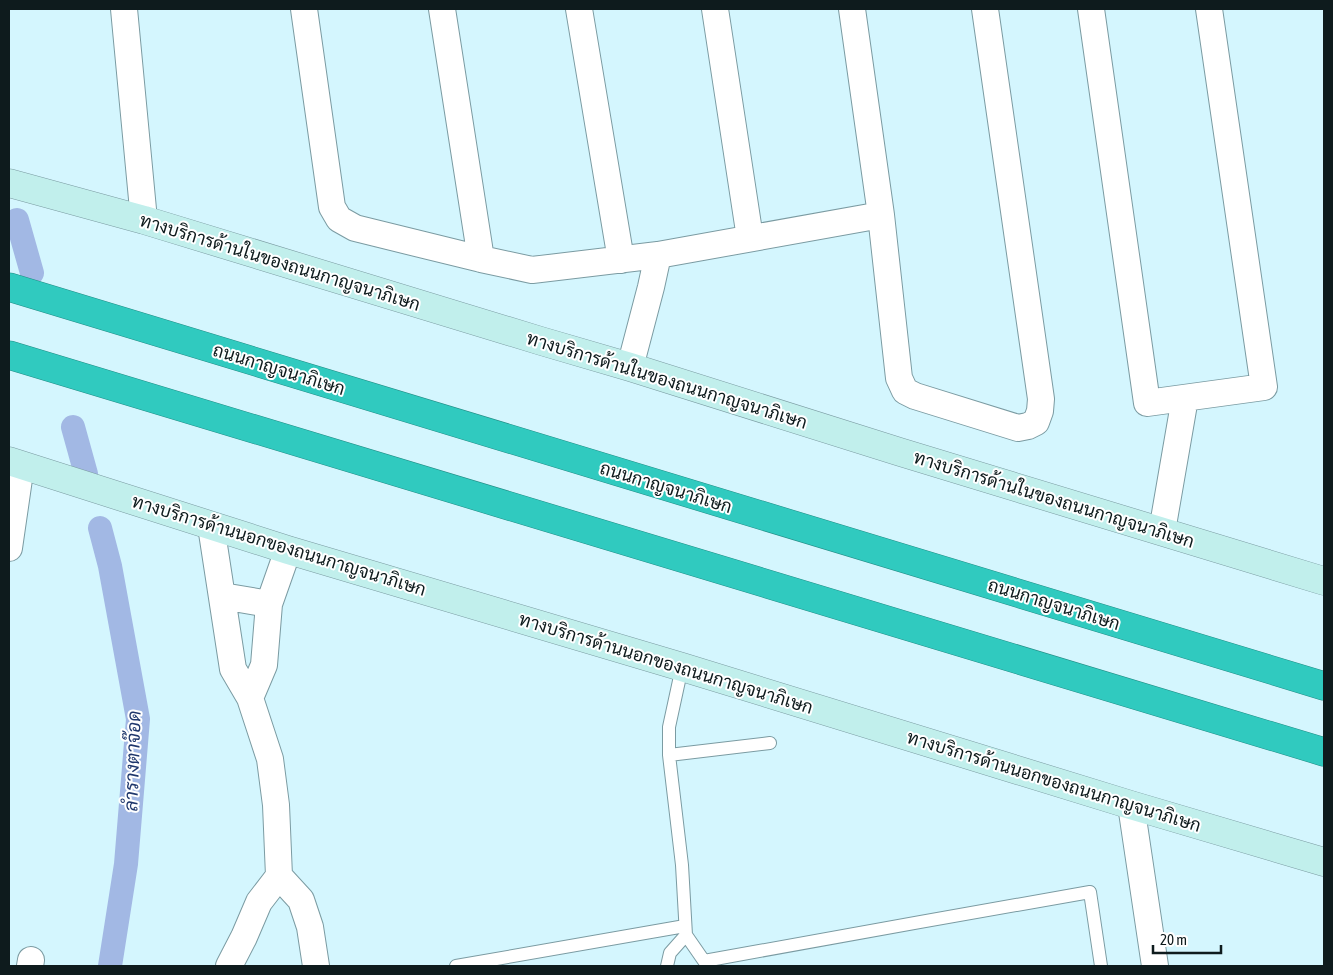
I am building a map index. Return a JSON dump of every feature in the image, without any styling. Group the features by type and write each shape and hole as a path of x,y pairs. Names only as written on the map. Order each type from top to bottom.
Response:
{"highway":[{"name":"ถนนกาญจนาภิเษก","path":"9,287 1324,686"},
{"path":"9,355 1324,752"}],"main road":[{"name":"ทางบริการด้านในของถนนกาญจนาภิเษก","path":"9,183 144,220 1324,580"},
{"name":"ทางบริการด้านนอกของถนนกาญจนาภิเษก","path":"15,463 288,550 682,667 1131,805 1324,862"}],"street":[{"path":"124,9 144,220"},
{"path":"304,9 332,207 339,219 354,228 481,260 532,270 658,255 881,215"},
{"path":"442,9 481,260"},
{"path":"579,9 621,260"},
{"path":"715,9 750,238"},
{"path":"852,9 881,215 899,378 904,391 1018,428 1036,422 1040,411 1041,399 985,9"},
{"path":"1090,9 1148,403 1264,387 1209,9"},
{"path":"630,367 658,255"},
{"path":"1162,531 1185,398"},
{"path":"9,548 15,463"},
{"path":"211,526 233,669 250,698 270,759 276,805 279,876 259,902 229,966"},
{"path":"250,698 264,665 270,604 288,550"},
{"path":"222,596 270,604"},
{"path":"1131,805 1155,966"},
{"path":"279,876 301,900 310,927 316,966"}],"lane":[{"path":"682,667 669,727 669,755 682,865 685,931 706,963 963,913 1090,892 1101,966"},
{"path":"669,755 770,743"},
{"path":"456,966 685,931"},
{"path":"667,966 670,954 685,931"}],"waterway":[{"name":"ลำรางตาจ๊อด","path":"17,220 32,273"},
{"name":"ลำรางตาจ๊อด","path":"73,427 86,474"},
{"name":"ลำรางตาจ๊อด","path":"100,528 110,566 138,719 126,864 110,966"}]}
